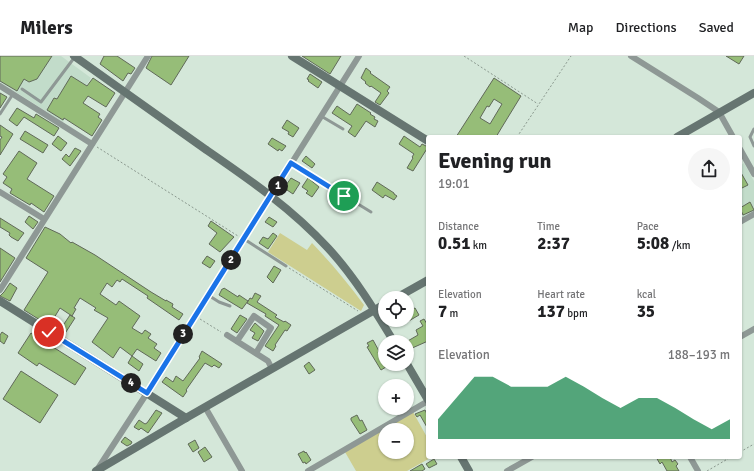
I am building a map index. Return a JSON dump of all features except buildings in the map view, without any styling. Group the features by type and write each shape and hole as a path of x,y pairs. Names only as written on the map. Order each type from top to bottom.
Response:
{"street":[{"path":"0,290 148,56"},
{"path":"292,56 426,140"},
{"path":"96,471 147,393 359,56"},
{"path":"630,56 719,112 732,135"},
{"path":"75,57 272,195 304,223 329,248 354,280 375,310 390,335"},
{"path":"0,86 92,144"},
{"path":"680,135 754,93"},
{"path":"742,153 754,174"},
{"path":"0,192 44,219"},
{"path":"742,221 754,214"},
{"path":"408,291 426,281"},
{"path":"0,301 186,418"},
{"path":"96,471 378,308"},
{"path":"237,342 254,316 271,328 256,354"},
{"path":"742,336 754,329"},
{"path":"227,336 268,362 272,369"},
{"path":"411,371 426,397"},
{"path":"308,471 320,468 426,402"},
{"path":"205,407 242,471"},
{"path":"462,459 469,471"},
{"path":"508,471 529,459"},
{"path":"691,459 698,471"}],"lane":[{"path":"22,90 41,102 75,57"},
{"path":"0,114 13,94"},
{"path":"322,116 343,129"},
{"path":"754,129 750,137 754,146"},
{"path":"291,163 371,212"},
{"path":"244,239 286,266"},
{"path":"208,295 219,302 230,306"}],"path":[{"path":"464,56 538,105"},
{"path":"518,135 571,56"},
{"path":"92,144 244,239"},
{"path":"286,266 360,312 363,316"},
{"path":"195,315 227,336"},
{"path":"742,451 754,444"},
{"path":"707,471 728,459"}],"shaded area":[{"path":"0,56 61,56 91,78 63,122 0,82"},
{"path":"744,163 754,181 754,211 742,218 742,164"}],"green space":[{"path":"280,233 307,250 312,243 339,273 364,305 361,311 268,252"},
{"path":"414,414 426,435 426,459 428,459 407,471 356,471 345,452 378,433 378,459 414,459 414,423 394,423 408,415"}],"route":[{"path":"49,332 147,393 291,163 344,196"}]}
